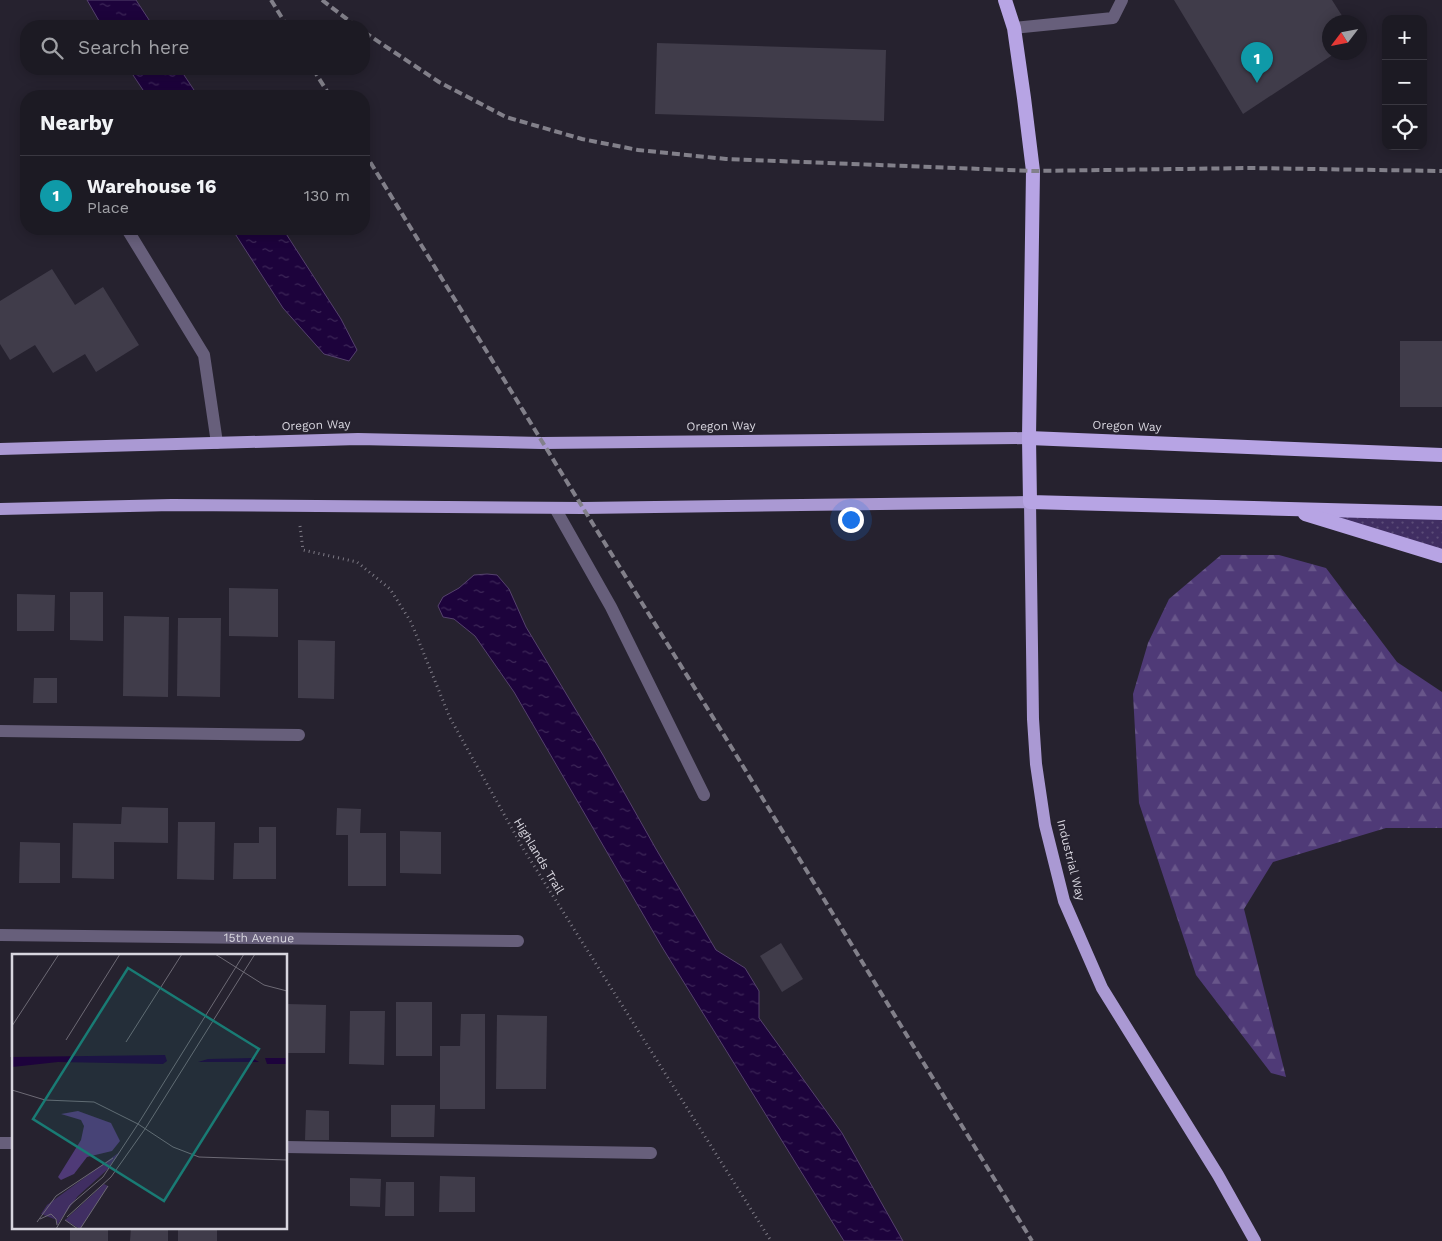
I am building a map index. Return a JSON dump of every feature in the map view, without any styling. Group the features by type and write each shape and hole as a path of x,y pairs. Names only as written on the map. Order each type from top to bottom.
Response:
{"highway":[{"name":"Industrial Way","path":"1005,0 1014,28 1032,171 1030,502"},
{"name":"Oregon Way","path":"1029,438 1442,455"},
{"path":"1030,502 1442,513"},
{"path":"1288,509 1442,556"}],"main road":[{"name":"Oregon Way","path":"0,449 358,439 542,443 1029,438"},
{"path":"0,509 172,505 555,508 1030,502"},
{"name":"Industrial Way","path":"1030,502 1033,719 1036,764 1045,824 1064,901 1102,988 1218,1175 1255,1241"}],"street":[{"path":"1014,28 1113,18 1122,0"},
{"path":"131,235 204,355 217,443"},
{"path":"555,508 611,607 704,795"},
{"path":"0,731 299,735"},
{"name":"15th Avenue","path":"0,935 518,941"},
{"path":"288,1147 651,1153"}],"path":[{"name":"Highlands Trail","path":"297,506 303,550 357,562 390,589 411,622 450,718 524,850 771,1241"}],"shaded area":[{"path":"1288,509 1442,513 1442,556"}],"green space":[{"path":"1221,555 1279,555 1326,568 1397,662 1442,692 1442,828 1386,828 1273,862 1244,909 1286,1077 1271,1073 1196,975 1139,803 1133,694 1148,643 1169,599"}],"water":[{"path":"87,0 136,0 149,20 99,20"},
{"path":"133,75 184,75 194,90 143,90"},
{"path":"236,235 287,235 341,319 357,350 349,361 324,354 283,308"},
{"path":"474,575 497,575 509,589 526,627 716,950 745,968 759,991 759,1018 842,1133 903,1241 844,1241 662,947 514,692 475,636 454,619 443,617 438,606 443,597 459,588"}],"building":[{"path":"1174,0 1332,0 1342,15 1322,15 1322,60 1325,60 1243,114"},
{"path":"657,43 886,50 884,121 655,114"},
{"path":"52,269 75,305 103,287 139,345 96,372 85,354 53,373 35,345 10,360 0,344 0,301"},
{"path":"1400,341 1442,341 1442,407 1400,407"},
{"path":"229,588 278,589 278,637 229,636"},
{"path":"70,592 103,592 103,641 70,640"},
{"path":"17,594 55,595 54,631 17,631"},
{"path":"124,616 169,617 168,697 123,696"},
{"path":"178,618 221,618 220,697 177,696"},
{"path":"298,640 335,641 334,699 298,698"},
{"path":"34,678 57,678 57,703 33,703"},
{"path":"122,807 168,808 168,843 114,842 114,879 72,878 73,823 121,824"},
{"path":"337,808 361,809 360,833 386,833 386,886 348,886 348,835 336,835"},
{"path":"178,822 215,822 214,880 177,879"},
{"path":"259,827 276,827 276,879 233,879 234,843 259,843"},
{"path":"400,831 441,832 441,874 400,873"},
{"path":"20,842 60,843 60,883 19,883"},
{"path":"781,943 803,979 782,992 760,956"},
{"path":"10,1000 12,1000 12,1057 10,1057"},
{"path":"396,1002 432,1002 432,1056 396,1056"},
{"path":"288,1004 326,1005 325,1053 288,1053"},
{"path":"350,1011 385,1011 384,1065 349,1064"},
{"path":"461,1014 485,1014 485,1109 440,1109 440,1046 460,1046"},
{"path":"497,1015 547,1016 546,1089 496,1089"},
{"path":"391,1105 435,1105 434,1137 391,1137"},
{"path":"306,1110 329,1111 329,1140 305,1140"},
{"path":"440,1176 475,1177 475,1212 439,1212"},
{"path":"350,1178 381,1179 380,1207 350,1206"},
{"path":"386,1182 414,1182 414,1216 385,1216"},
{"path":"70,1228 108,1228 108,1241 70,1241"},
{"path":"131,1228 168,1228 168,1241 130,1241"},
{"path":"178,1228 217,1228 217,1241 178,1241"}],"railway":[{"path":"271,0 283,20"},
{"path":"322,0 348,20"},
{"path":"370,36 439,82 506,117 582,139 638,150 726,159 1033,171 1251,168 1442,171"},
{"path":"317,75 326,90"},
{"path":"370,162 727,740 1032,1241"}],"place":[{"name":"Warehouse 16","path":"1257,83"}]}
